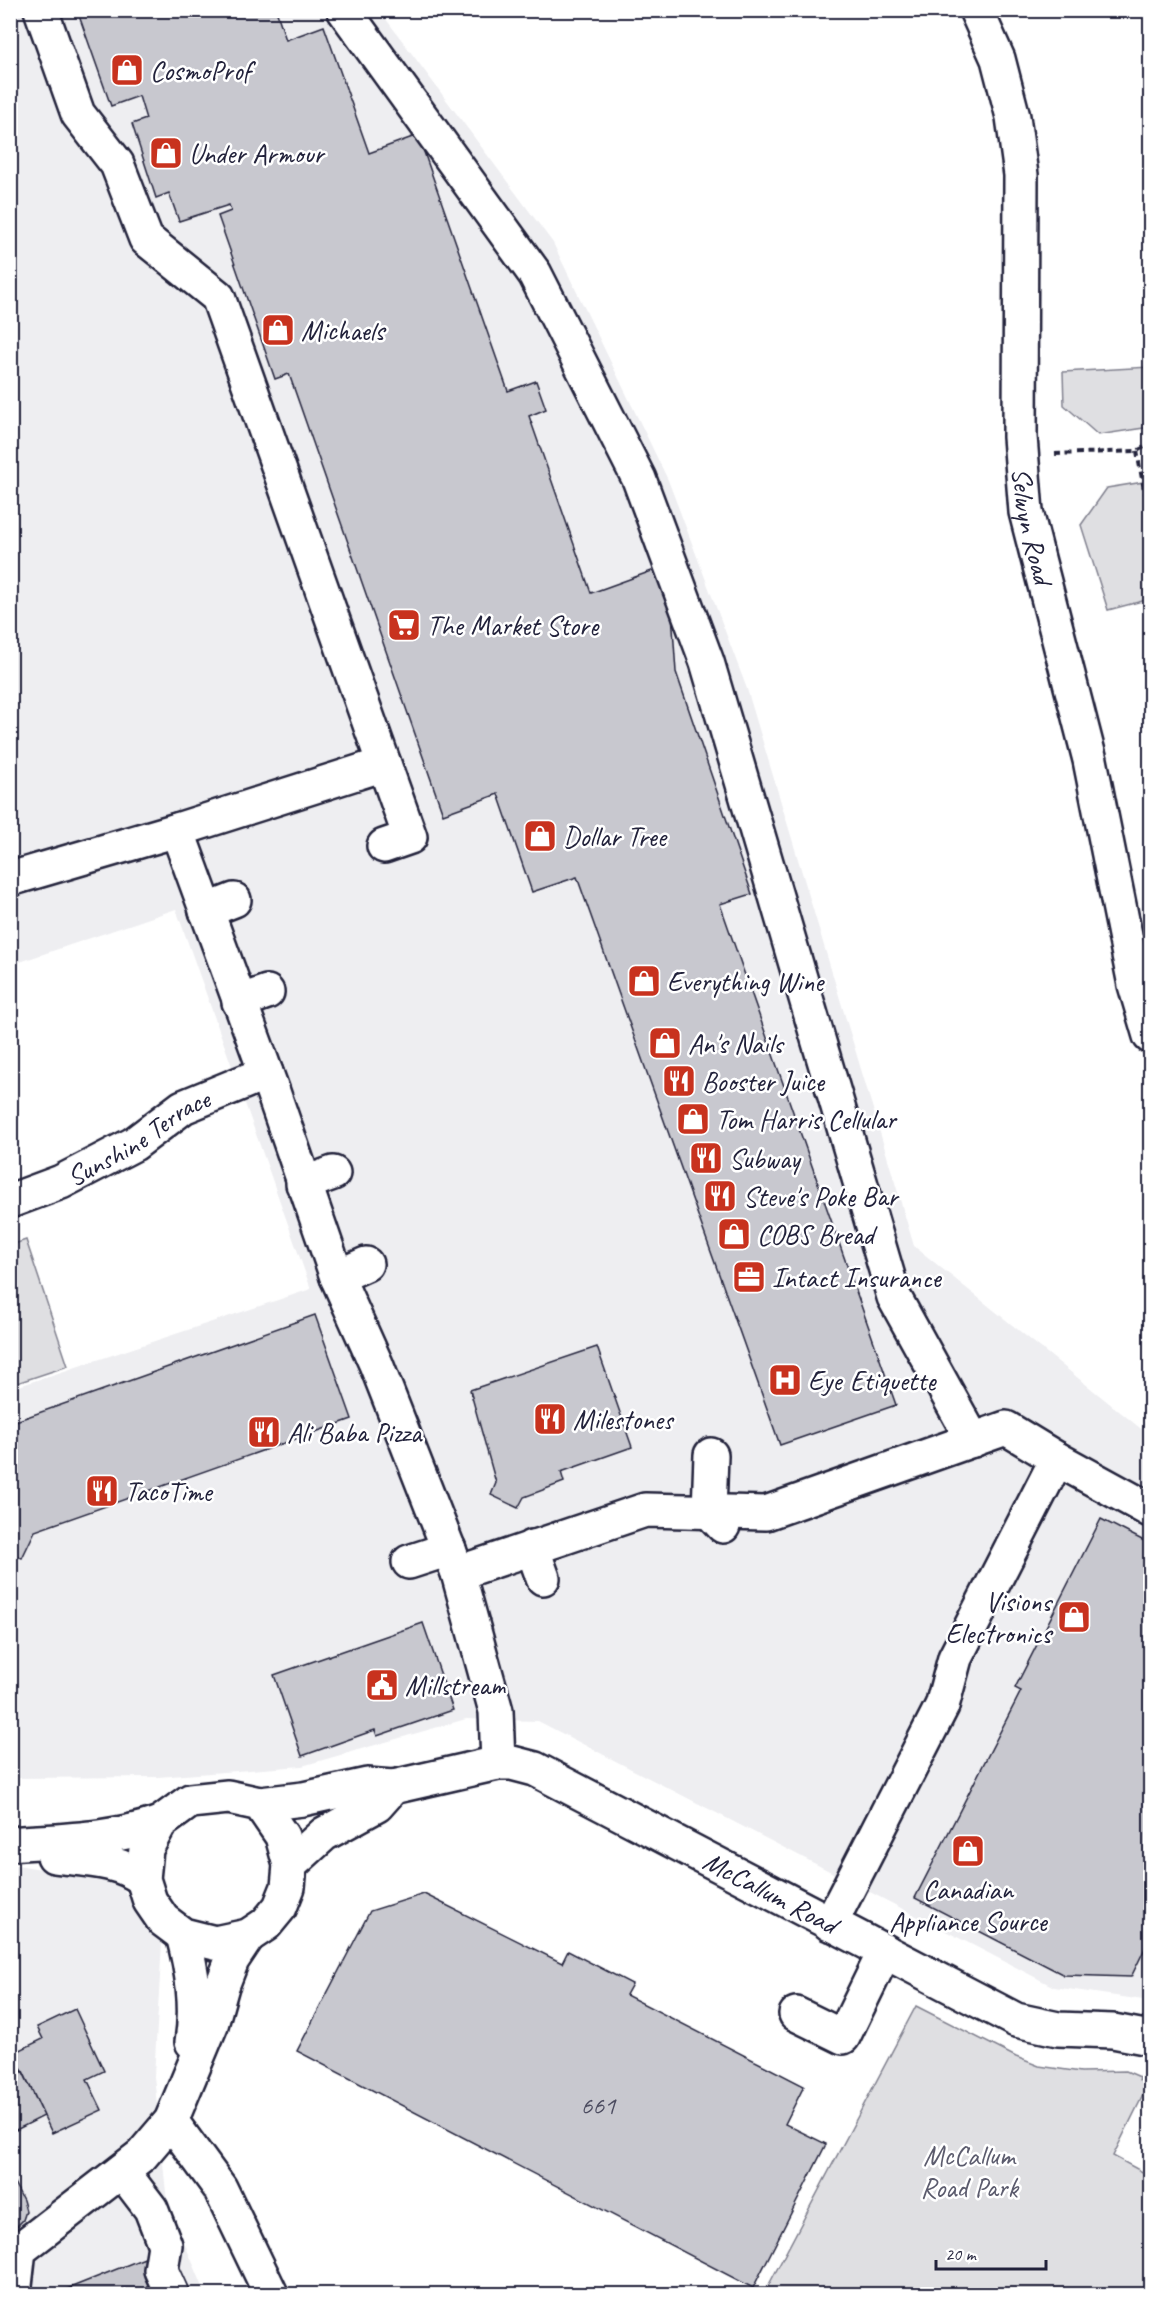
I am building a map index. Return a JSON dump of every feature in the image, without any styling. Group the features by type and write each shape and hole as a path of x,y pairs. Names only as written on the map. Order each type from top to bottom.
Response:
{"street":[{"path":"41,10 51,68 78,114 94,154 117,164 137,242 218,297 213,318 343,684 384,764 410,837 384,846"},
{"path":"344,10 535,274 639,479 707,662 894,1297 973,1440"},
{"name":"Selwyn Road","path":"976,10 998,59 1013,117 1022,175 1020,437 1026,512 1090,760 1135,985 1150,1036"},
{"path":"10,879 177,830 384,764"},
{"path":"177,830 220,906 253,997 280,1083 303,1184 337,1277 388,1360 454,1561 496,1711 498,1762"},
{"name":"Sunshine Terrace","path":"10,1201 61,1182 134,1144 183,1107 280,1083"},
{"path":"303,1184 333,1173"},
{"path":"337,1277 366,1264"},
{"path":"409,1562 454,1561 532,1547 571,1546 645,1510 717,1520 766,1513 880,1481 1006,1428 1150,1510"},
{"path":"711,1455 717,1520"},
{"path":"830,1924 866,1828 942,1706 955,1658 1057,1459"},
{"path":"532,1547 543,1578"},
{"name":"McCallum Road","path":"260,1804 303,1799 367,1785 393,1787 498,1762 535,1769 1016,2020 1058,2029 1113,2031 1150,2038"},
{"path":"290,1866 324,1834 378,1805 393,1787"},
{"path":"10,1844 108,1837 131,1833 160,1823 190,1801 228,1797 260,1804 282,1836 290,1866 288,1887 280,1907 266,1924 248,1936 215,1943 183,1935 163,1920 150,1901 142,1879 146,1849 160,1823"},
{"path":"10,1850 108,1862 130,1869 142,1879"},
{"path":"183,1935 190,1961 195,2006 193,2038 184,2091"},
{"path":"14,2295 15,2250 65,2203 122,2171 142,2155 171,2121 211,2025 232,1960 248,1936"},
{"path":"796,2014 843,2037 885,1951"},
{"path":"171,2121 220,2188 271,2295"},
{"path":"122,2171 151,2209 165,2245 162,2270 172,2295"}],"path":[{"path":"1054,454 1137,451 1150,444"},
{"path":"1137,451 1144,490 1150,503"}],"shaded area":[{"path":"11,11 380,11 553,243 668,480 747,689 914,1246 1150,1436 1150,2001 1054,1987 538,1721 466,1719 302,1766 158,1777 11,1778 10,1389 311,1289 176,909 11,965"},
{"path":"10,1864 117,1881 162,1943 154,2076 167,2202 206,2294 11,2294"}],"green space":[{"path":"1150,367 1150,427 1098,435 1064,405 1063,372"},
{"path":"1150,481 1150,599 1108,610 1081,525 1107,488"},
{"path":"26,1240 68,1366 11,1385 11,1245"},
{"name":"McCallum Road Park","path":"916,2006 1016,2057 1039,2066 1081,2072 1126,2071 1140,2077 1139,2080 1148,2085 1113,2156 1150,2176 1150,2294 764,2294"}],"building":[{"path":"77,10 276,10 286,40 324,26 369,153 418,135 508,391 536,381 546,409 529,416 591,593 660,568 671,599 676,672 752,894 720,904 896,1405 780,1445 577,877 532,892 498,794 443,814 289,374 275,379 218,216 231,211 229,205 179,221 169,193 156,198 132,124 146,119 139,96 111,106"},
{"path":"315,1315 352,1419 35,1531 22,1558 10,1552 10,1423"},
{"name":"Milestones","path":"597,1347 632,1447 561,1472 564,1482 524,1497 518,1508 491,1495 496,1483 470,1390"},
{"path":"1101,1519 1150,1544 1150,1938 1131,1977 1064,1975 915,1898 1021,1691 1015,1688"},
{"path":"423,1623 453,1710 377,1736 375,1730 302,1756 274,1675"},
{"path":"424,1894 562,1963 568,1951 632,1984 626,1995 804,2086 785,2124 826,2144 753,2288 297,2051 370,1911"},
{"path":"75,2009 104,2071 87,2079 102,2110 52,2133 14,2053 43,2039 37,2027"},
{"path":"23,2071 44,2116 10,2133 10,2077"},
{"path":"10,2175 26,2211 23,2220 10,2229"},
{"path":"147,2257 158,2294 63,2294 62,2291"}],"place":[{"name":"CosmoProf","path":"127,70"},
{"name":"Under Armour","path":"166,153"},
{"name":"Michaels","path":"278,330"},
{"name":"The Market Store","path":"404,625"},
{"name":"Dollar Tree","path":"540,836"},
{"name":"Everything Wine","path":"644,981"},
{"name":"An's Nails","path":"665,1043"},
{"name":"Booster Juice","path":"679,1081"},
{"name":"Tom Harris Cellular","path":"693,1119"},
{"name":"Subway","path":"706,1158"},
{"name":"Steve's Poke Bar","path":"720,1196"},
{"name":"COBS Bread","path":"734,1234"},
{"name":"Intact Insurance","path":"749,1277"},
{"name":"Eye Etiquette","path":"785,1380"},
{"name":"Milestones","path":"550,1419"},
{"name":"Ali Baba Pizza","path":"264,1432"},
{"name":"TacoTime","path":"102,1491"},
{"name":"Visions Electronics","path":"1074,1617"},
{"name":"Millstream","path":"382,1685"},
{"name":"Canadian Appliance Source","path":"968,1851"}]}
